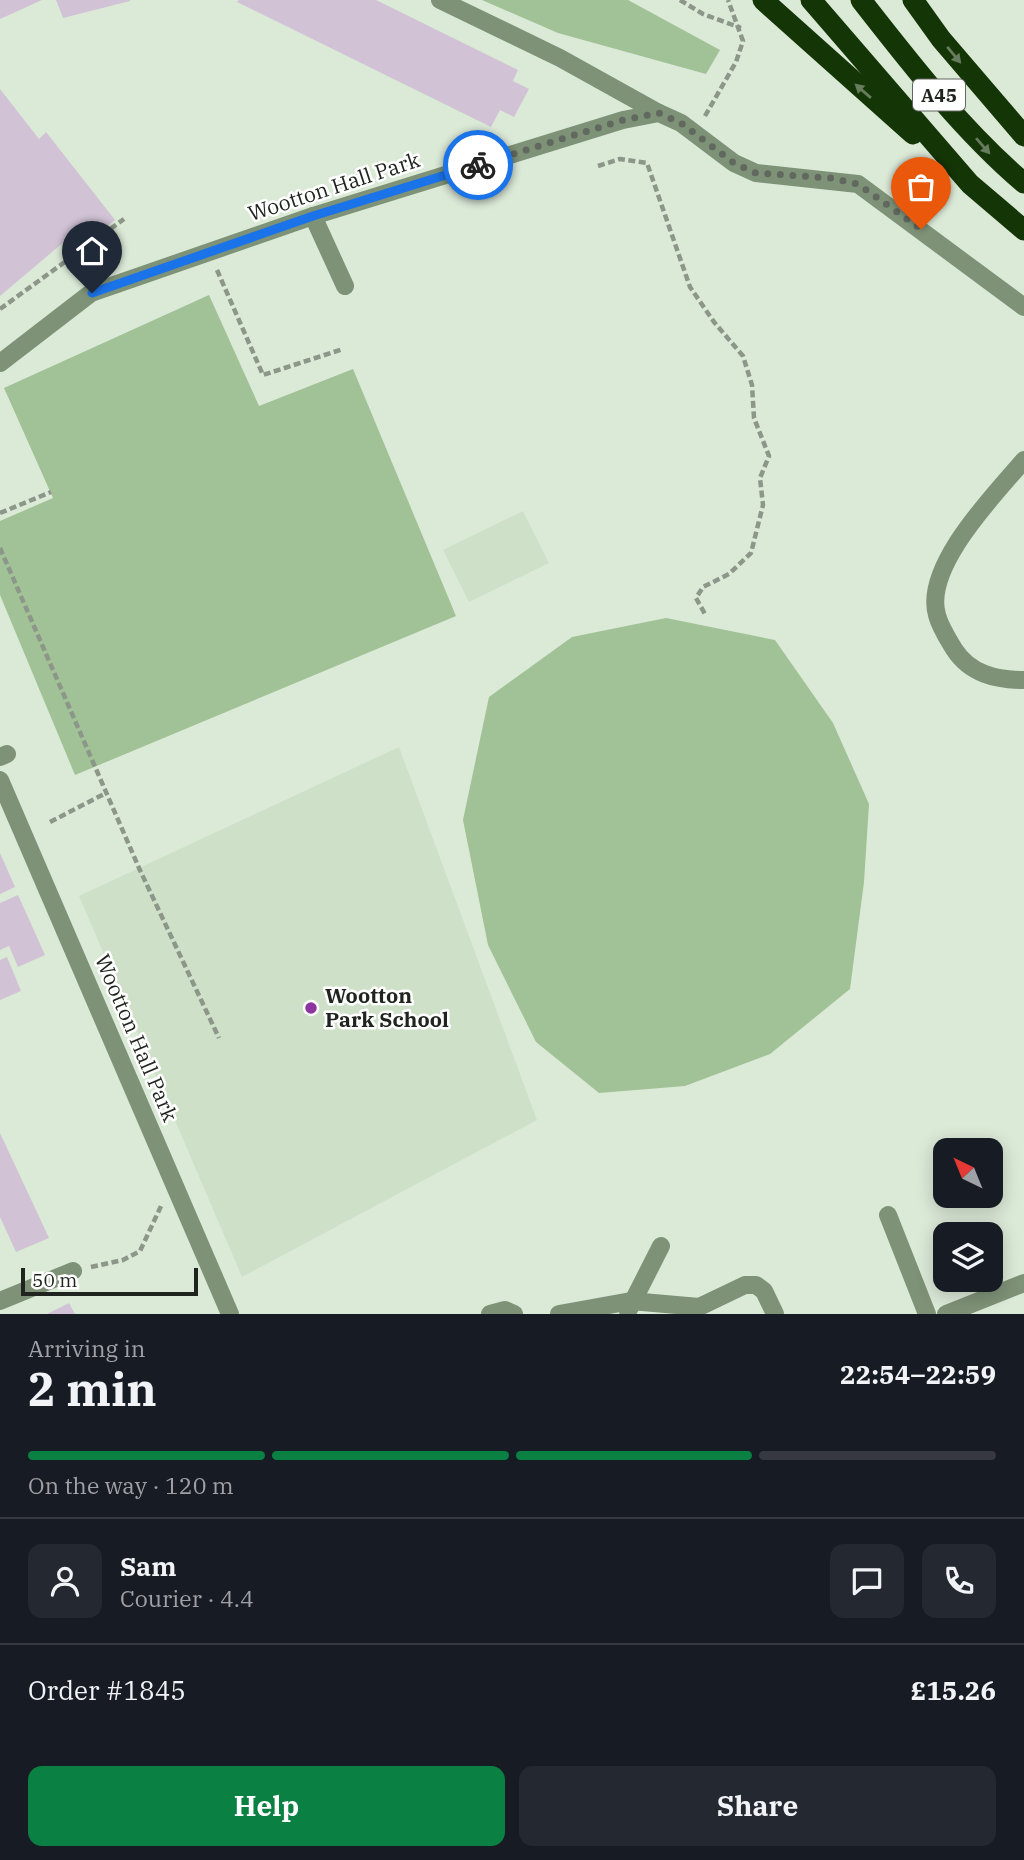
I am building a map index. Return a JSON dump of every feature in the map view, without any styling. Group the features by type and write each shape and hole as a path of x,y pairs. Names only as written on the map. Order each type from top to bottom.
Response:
{"highway":[{"path":"763,0 970,184"},
{"name":"A45","path":"811,0 970,184 1024,230"},
{"name":"A45","path":"861,0 975,136 1024,183"},
{"path":"914,0 941,39 1024,136"}],"street":[{"path":"440,0 560,58 681,123 734,163 756,173 831,178 858,184 1024,307"},
{"name":"Wootton Hall Park","path":"0,363 92,293 313,216 623,120 659,113"},
{"path":"313,216 345,286"},
{"path":"1024,460 946,562 936,588 936,614 954,650 972,670 1010,680 1024,680"},
{"name":"Wootton Hall Park","path":"0,780 230,1314"},
{"path":"888,1215 927,1314"},
{"path":"629,1308 661,1246"},
{"path":"0,1301 73,1271"},
{"path":"946,1314 1024,1283"},
{"path":"559,1314 629,1308 699,1307 745,1286 756,1284 764,1291 775,1314"},
{"path":"490,1314 505,1310 514,1314"}],"path":[{"path":"680,0 703,15 741,28"},
{"path":"695,134 736,62 743,41 741,28 728,0"},
{"path":"598,166 620,159 647,163 690,287 714,322 743,356 752,384 754,418 769,456 760,478 763,505 759,531 751,553 729,574 703,587 696,598 705,614"},
{"path":"0,309 124,219"},
{"path":"214,262 263,375 343,349"},
{"path":"0,513 51,492"},
{"path":"0,548 106,793 219,1038"},
{"path":"50,822 106,793"},
{"path":"73,1271 123,1260 140,1251 173,1183"}],"shaded area":[{"path":"523,511 549,563 469,602 443,550"},
{"name":"Wootton Park School","path":"399,747 537,1120 242,1277 79,896"}],"green space":[{"path":"482,0 628,0 720,50 706,74 558,33"},
{"path":"209,295 259,406 353,369 456,616 75,775 0,595 0,521 53,498 4,388"},
{"path":"666,618 775,640 833,723 869,804 864,882 850,989 770,1054 685,1086 599,1093 536,1042 488,945 463,820 489,697 572,637"}],"building":[{"path":"0,0 42,0 0,19"},
{"path":"56,0 130,0 130,1 63,18"},
{"path":"376,0 518,70 513,81 529,89 514,117 500,110 491,127 237,2"},
{"path":"0,89 39,139 46,132 115,220 74,251 65,241 0,296"},
{"path":"0,853 15,887 0,894"},
{"path":"18,895 45,955 18,967 9,946 0,950 0,903"},
{"path":"7,957 21,991 0,1000 0,960"},
{"path":"0,1133 49,1238 16,1252 0,1217"},
{"path":"69,1303 75,1314 47,1314"}],"way so far":[{"path":"478,165 623,120 659,113 681,123 734,163 756,173 831,178 858,184 921,229"}],"place":[{"name":"Wootton Park School","path":"311,1008"}],"route":[{"path":"92,293 313,216 478,165"}]}
